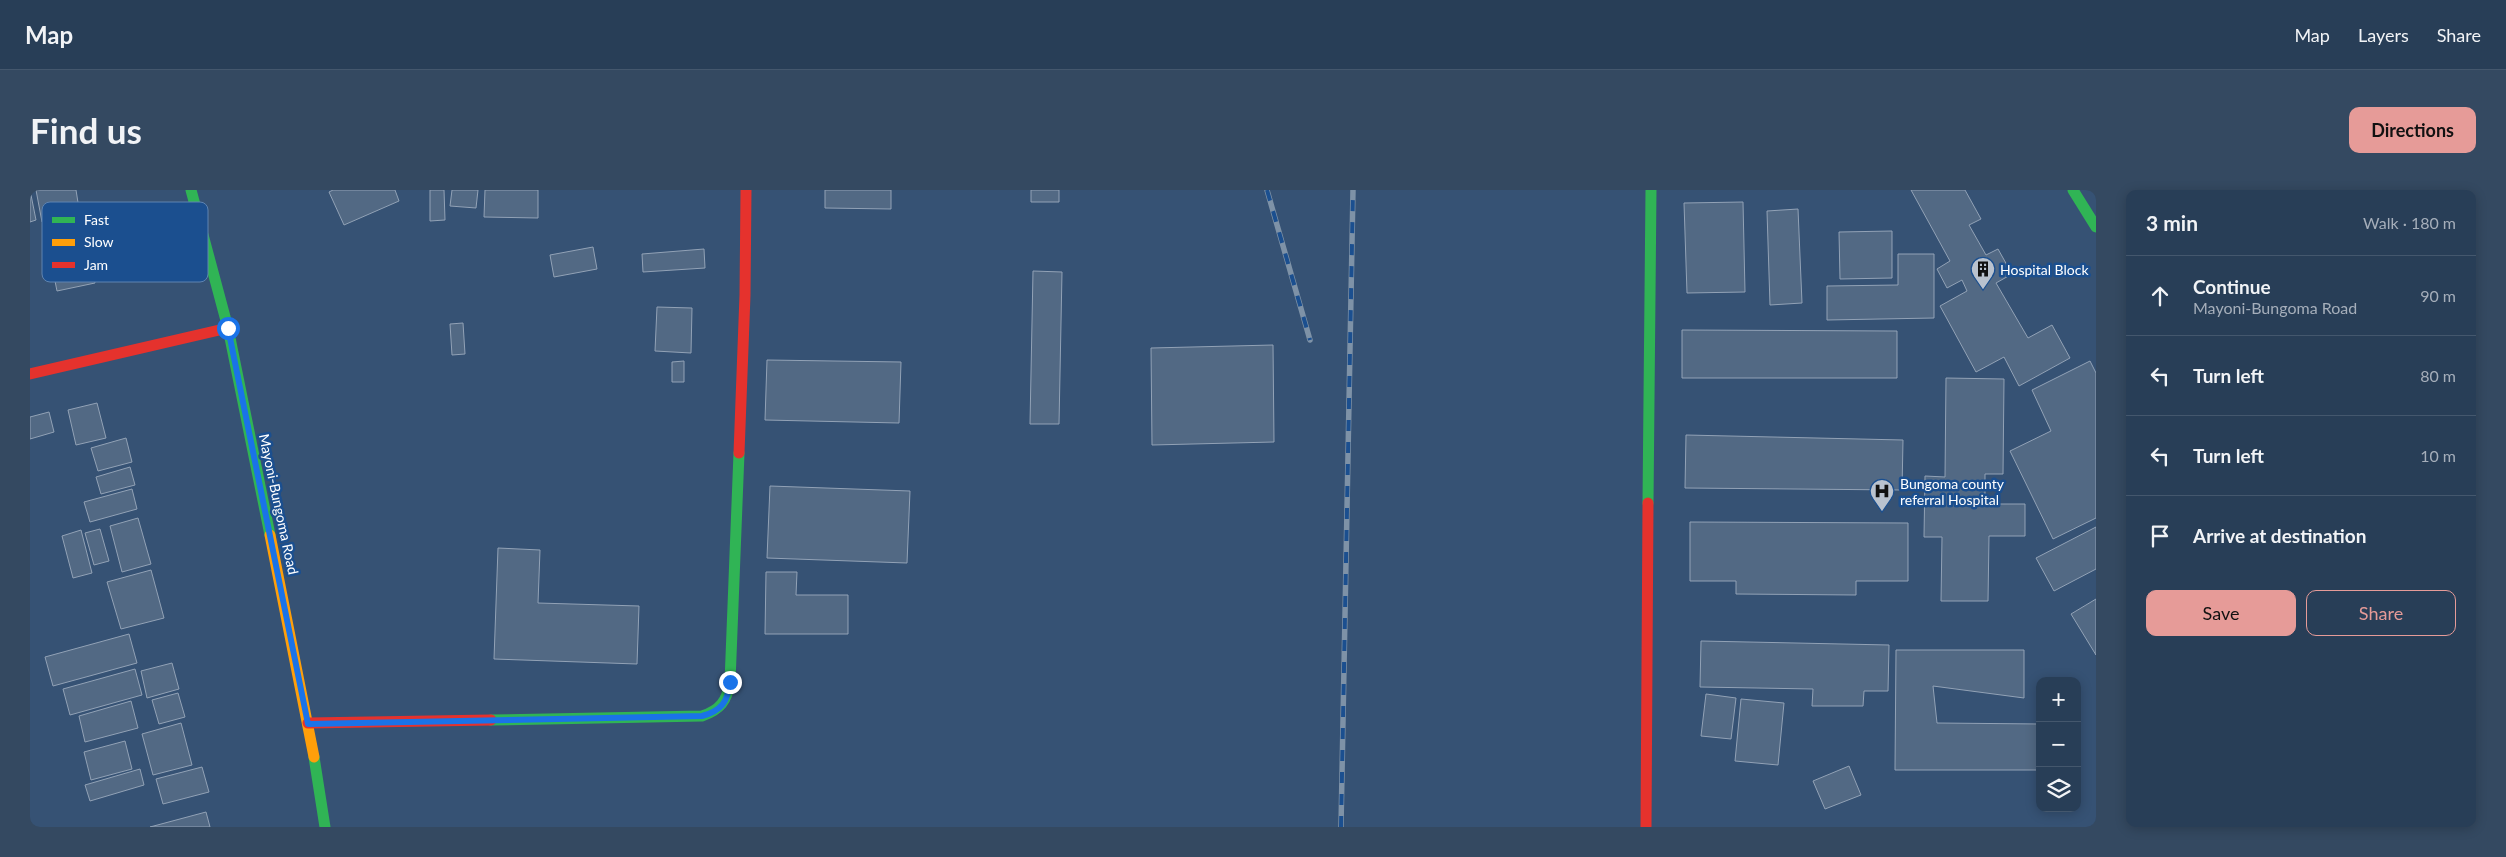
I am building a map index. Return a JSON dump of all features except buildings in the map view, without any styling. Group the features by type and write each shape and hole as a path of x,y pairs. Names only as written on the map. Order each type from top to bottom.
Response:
{"street":[{"path":"308,724 702,716 715,713 723,706 729,694 730,682 745,295 746,190"},
{"path":"1646,827 1645,759 1651,190"},
{"path":"2073,190 2096,227"},
{"name":"Mayoni-Bungoma Road","path":"208,253 228,328 308,724 325,827"},
{"path":"30,374 228,328"}],"railway":[{"path":"1267,190 1310,340"},
{"path":"1341,827 1353,190"}],"traffic: fast":[{"path":"191,190 194,202"},
{"path":"1648,503 1651,190"},
{"path":"2073,190 2096,227"},
{"path":"208,253 228,328 270,535"},
{"path":"491,720 702,716 714,711 722,704 730,682 739,453"},
{"path":"314,757 325,827"}],"traffic: slow":[{"path":"270,535 314,757"}],"traffic: jam":[{"path":"739,453 745,295 746,190"},
{"path":"30,374 228,328"},
{"path":"1646,827 1648,503"},
{"path":"308,723 491,720"}],"place":[{"name":"Hospital Block","path":"1983,290"},
{"name":"Bungoma county referral Hospital","path":"1882,512"}],"route":[{"path":"228,328 308,724 702,716 715,713 723,706 729,694 730,682"}]}
